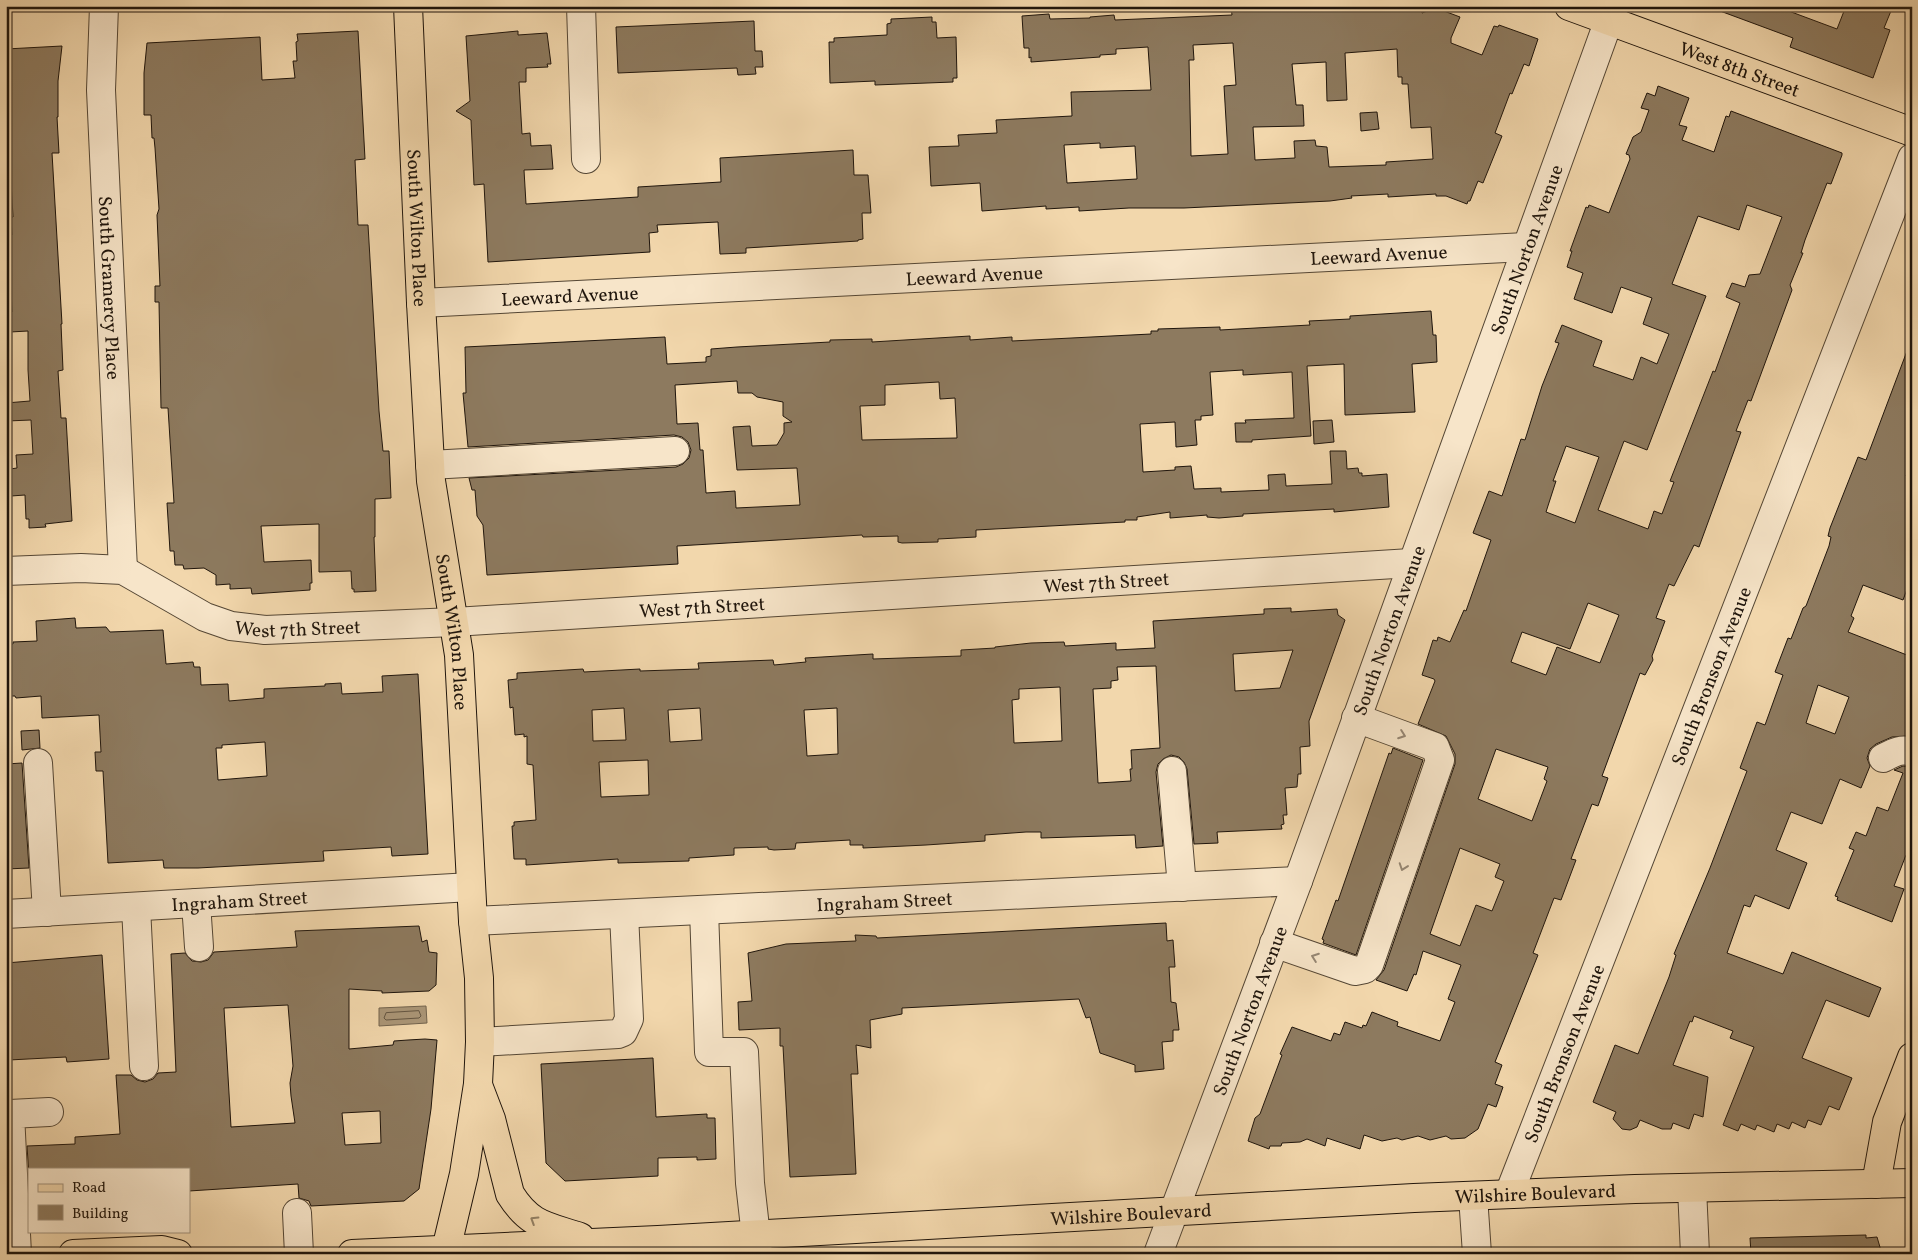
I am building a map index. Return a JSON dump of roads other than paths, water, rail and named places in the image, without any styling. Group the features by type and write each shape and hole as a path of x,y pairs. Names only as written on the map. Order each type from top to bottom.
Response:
{"main road":[{"name":"South Wilton Place","path":"408,6 430,465 459,655 473,921 479,978 480,1042 478,1084 464,1174 445,1251"},
{"name":"West 8th Street","path":"1569,6 1611,14 1912,132"},
{"path":"1876,1184 1887,1122 1912,1057"},
{"path":"478,1084 491,1119 510,1194 515,1202 535,1222 596,1248"},
{"name":"Wilshire Boulevard","path":"352,1254 757,1244 1175,1212 1509,1194 1912,1183"},
{"path":"73,1254 162,1250 178,1254"}],"street":[{"name":"South Gramercy Place","path":"104,6 101,90 124,570"},
{"path":"581,6 586,159"},
{"name":"South Norton Avenue","path":"1158,1254 1298,881 1411,563 1611,14"},
{"name":"South Bronson Avenue","path":"1509,1194 1912,158"},
{"name":"Leeward Avenue","path":"421,304 1526,247"},
{"path":"430,465 675,451"},
{"name":"West 7th Street","path":"6,571 81,568 124,570 205,617 231,626 265,630 454,622 1411,563"},
{"path":"1274,943 1355,971 1365,969 1369,965 1440,760 1435,747 1356,718"},
{"path":"1883,758 1895,751 1912,752"},
{"path":"38,763 47,912"},
{"path":"1172,771 1182,887"},
{"name":"Ingraham Street","path":"473,921 1298,881"},
{"name":"Ingraham Street","path":"6,914 471,887"},
{"path":"196,903 199,947"},
{"path":"136,907 144,1066"},
{"path":"704,910 709,1052 744,1052 750,1183 757,1244"},
{"path":"480,1042 618,1034 623,1032 629,1019 624,914"},
{"path":"17,1254 10,1114 49,1112"},
{"path":"1692,1188 1695,1254"},
{"path":"1473,1196 1476,1254"},
{"path":"297,1213 299,1254"}],"water":[{"path":"426,1006 427,1023 379,1026 379,1008"}]}
